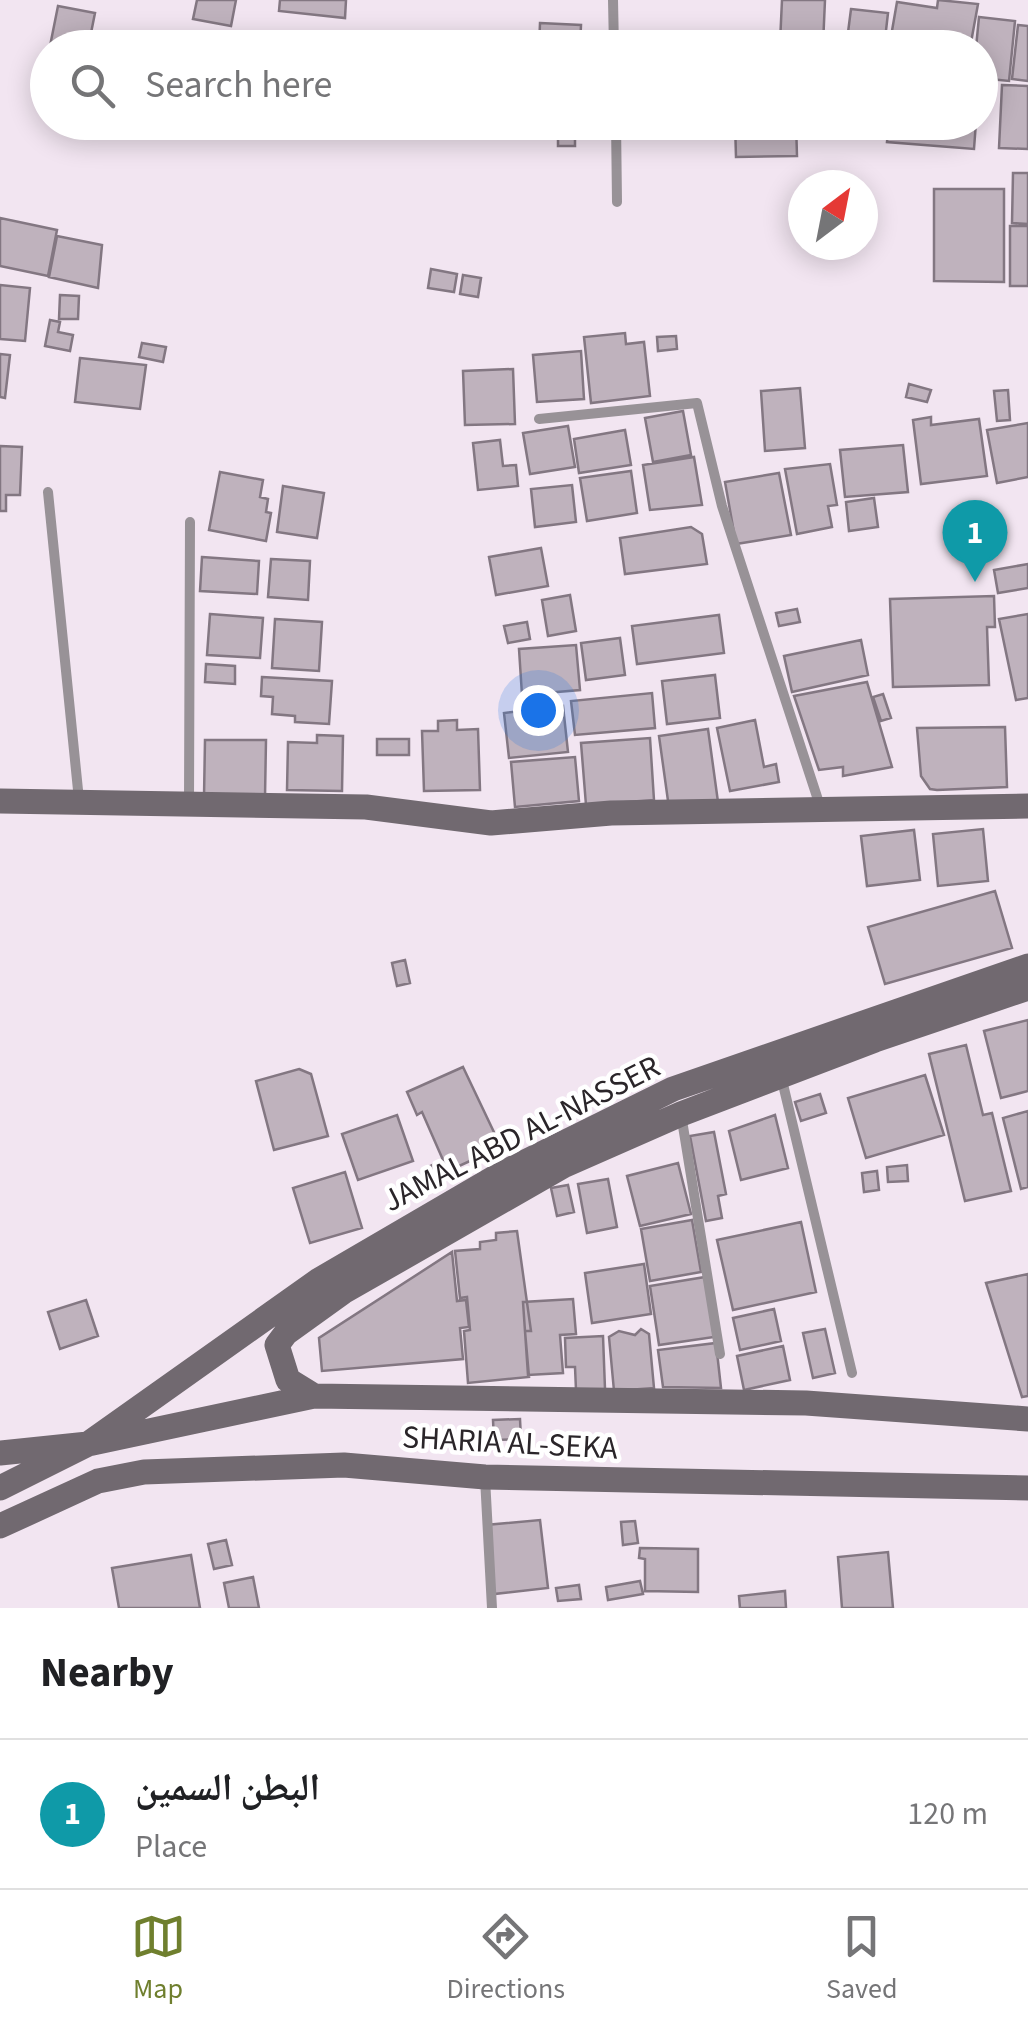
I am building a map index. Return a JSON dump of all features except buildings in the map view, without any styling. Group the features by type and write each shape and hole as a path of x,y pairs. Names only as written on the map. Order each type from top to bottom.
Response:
{"street":[{"path":"0,801 366,807 491,823 611,814 1028,806"},
{"name":"JAMAL ABD AL-NASSER","path":"314,1396 288,1380 277,1345 286,1332 344,1292 501,1200 774,1051 1028,966"},
{"name":"JAMAL ABD AL-NASSER","path":"88,1444 376,1244 499,1175 677,1102 781,1078 891,1034 1028,988"},
{"name":"SHARIA AL-SEKA","path":"88,1444 314,1396 806,1403 1028,1419"},
{"path":"0,1453 88,1444"},
{"path":"0,1488 88,1444"},
{"name":"SHARIA AL-SEKA","path":"0,1526 98,1481 144,1472 344,1465 485,1477 1028,1488"}],"lane":[{"path":"613,0 614,30"},
{"path":"616,140 618,202"},
{"path":"539,419 697,403 722,506 821,812"},
{"path":"48,492 80,804"},
{"path":"189,806 190,522"},
{"path":"774,1051 852,1373"},
{"path":"677,1102 720,1354"},
{"path":"485,1477 492,1608"}],"place":[{"name":"البطن السمين","path":"975,582"}]}
